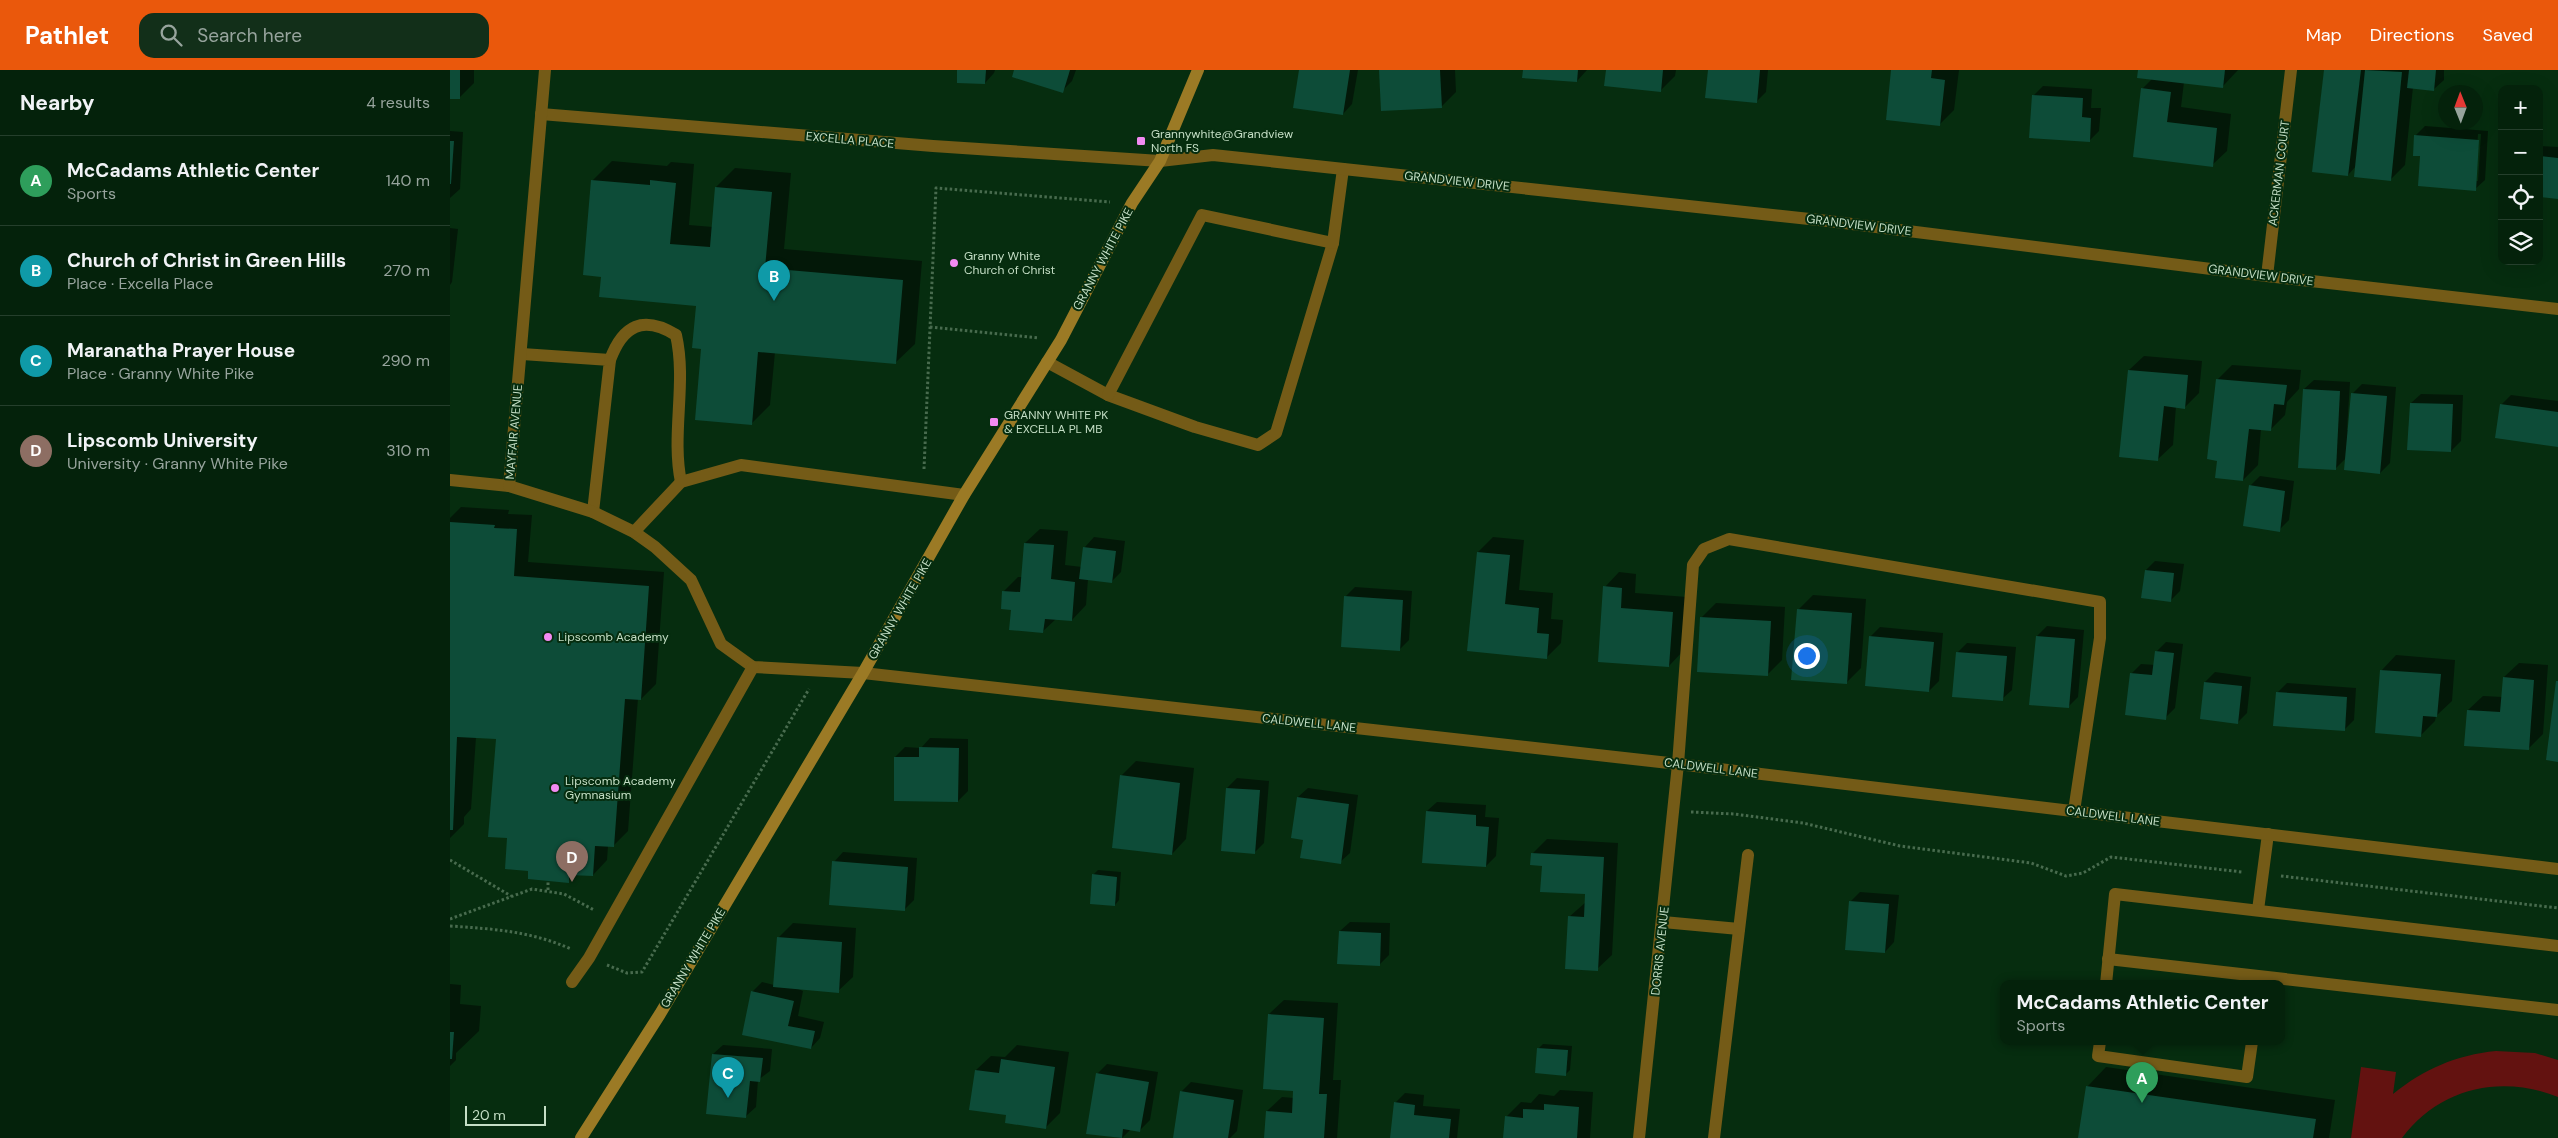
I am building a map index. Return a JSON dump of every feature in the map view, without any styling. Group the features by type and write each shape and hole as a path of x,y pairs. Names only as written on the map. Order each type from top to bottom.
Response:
{"main road":[{"name":"GRANNY WHITE PIKE","path":"582,1138 660,1014 863,673 964,495 1061,340 1132,203 1160,161 1198,70"}],"street":[{"name":"MAYFAIR AVENUE","path":"545,70 522,354 509,486 593,512 634,532 655,547 690,580 721,644 753,667"},
{"name":"ACKERMAN COURT","path":"2267,276 2291,70"},
{"name":"EXCELLA PLACE","path":"541,114 933,146 1160,161"},
{"name":"GRANDVIEW DRIVE","path":"1160,161 1213,155 1828,221 2267,276 2558,309"},
{"path":"1047,362 1108,395 1195,427 1258,445 1276,434 1333,243 1343,169"},
{"path":"1108,395 1202,215 1333,243"},
{"path":"593,512 610,360 615,346 629,328 649,324 666,329 676,335 680,353 676,460 681,482"},
{"path":"522,354 610,360"},
{"path":"634,532 681,482 741,465 964,495"},
{"path":"450,480 509,486"},
{"name":"DORRIS AVENUE","path":"1639,1138 1678,764 1693,564 1704,549 1729,539 2100,602 2100,638 2074,811"},
{"path":"572,982 611,919 753,667 863,673"},
{"name":"CALDWELL LANE","path":"863,673 1678,764 2558,869"},
{"path":"2258,910 2268,834"},
{"path":"1714,1138 1748,855"},
{"path":"2106,980 2115,894 2558,946"},
{"path":"1663,922 1739,929"},
{"path":"2108,959 2261,980"},
{"path":"2285,982 2558,1010"},
{"path":"2100,1045 2098,1056 2247,1077 2252,1045"}],"path":[{"path":"923,490 936,188 1132,203"},
{"path":"930,327 1061,340"},
{"path":"1673,812 1734,814 1803,823 1900,846 2031,863 2066,876 2083,873 2111,857 2558,908"},
{"path":"450,860 511,896"},
{"path":"548,881 548,890"},
{"path":"450,919 532,889 564,894 611,919"}],"shaded area":[{"path":"2496,1051 2535,1053 2558,1060 2558,1097 2536,1090 2515,1087 2493,1087 2472,1090 2434,1107 2417,1121 2402,1138 2351,1138 2361,1067 2396,1072 2393,1094 2429,1070 2467,1056"}],"building":[{"path":"450,70 460,70 460,99 450,99"},
{"path":"957,70 986,70 985,84 957,83"},
{"path":"1014,70 1070,70 1063,93 1012,77"},
{"path":"1299,70 1350,70 1343,115 1293,108"},
{"path":"1379,70 1440,70 1442,108 1381,111"},
{"path":"1523,70 1578,70 1577,82 1522,78"},
{"path":"1606,70 1663,70 1661,92 1604,86"},
{"path":"1708,70 1760,70 1757,103 1705,98"},
{"path":"1891,70 1932,70 1931,78 1945,80 1940,126 1886,120"},
{"path":"2138,70 2225,70 2223,88 2137,78"},
{"path":"2324,70 2361,70 2348,176 2312,172"},
{"path":"2365,70 2402,72 2391,181 2354,177"},
{"path":"2409,70 2436,70 2434,91 2407,88"},
{"path":"2141,88 2171,92 2167,122 2217,128 2213,167 2133,157"},
{"path":"2032,95 2083,98 2082,117 2091,118 2090,142 2029,138"},
{"path":"2414,135 2479,140 2476,191 2418,186 2420,156 2413,156"},
{"path":"450,141 454,141 451,184 450,184"},
{"path":"2543,156 2558,158 2558,199 2543,197"},
{"path":"591,180 650,185 650,180 676,183 670,244 710,247 715,187 772,192 765,268 903,280 896,364 758,352 752,425 695,420 701,349 692,348 696,306 599,297 601,277 583,275"},
{"path":"2128,370 2188,375 2185,409 2164,406 2158,461 2119,457"},
{"path":"2216,379 2287,385 2284,405 2274,404 2271,431 2249,429 2243,481 2215,478 2217,461 2207,459"},
{"path":"2303,389 2340,391 2336,470 2298,468"},
{"path":"2351,393 2387,396 2380,474 2344,470"},
{"path":"2410,403 2453,404 2451,452 2407,450"},
{"path":"2500,404 2558,412 2558,447 2495,438"},
{"path":"2249,485 2285,491 2280,532 2243,526"},
{"path":"450,522 495,525 494,528 517,529 514,576 649,586 641,700 625,699 614,847 595,846 593,876 569,875 569,883 528,879 528,871 505,869 507,838 488,837 496,739 457,737 453,830 450,830"},
{"path":"1024,543 1054,545 1051,579 1075,582 1072,621 1045,619 1043,633 1009,630 1011,610 1001,609 1002,591 1020,592"},
{"path":"1083,547 1116,551 1112,583 1079,579"},
{"path":"1477,552 1510,555 1505,604 1539,608 1537,633 1549,634 1547,659 1467,651"},
{"path":"2145,570 2174,573 2171,602 2141,598"},
{"path":"1603,586 1622,588 1621,608 1673,612 1669,667 1598,662"},
{"path":"1344,596 1403,600 1400,651 1341,647"},
{"path":"1797,609 1852,613 1847,684 1791,680"},
{"path":"1700,617 1771,621 1768,676 1697,672"},
{"path":"1869,636 1934,642 1929,692 1865,686"},
{"path":"2036,636 2075,639 2069,708 2029,705"},
{"path":"2155,651 2174,653 2166,720 2125,715 2130,673 2152,675"},
{"path":"1956,652 2007,656 2003,701 1952,697"},
{"path":"2380,670 2441,674 2437,717 2423,716 2421,737 2375,733"},
{"path":"2503,677 2534,680 2529,750 2464,746 2467,710 2500,712"},
{"path":"2556,681 2558,681 2558,762 2546,760"},
{"path":"2204,682 2242,686 2238,724 2200,719"},
{"path":"2276,692 2347,697 2345,731 2273,726"},
{"path":"919,747 959,748 958,802 894,801 894,757 919,757"},
{"path":"1120,775 1180,783 1172,855 1112,848"},
{"path":"1226,788 1260,790 1255,854 1221,851"},
{"path":"1297,797 1349,804 1341,864 1300,858 1303,840 1291,838"},
{"path":"1426,811 1476,815 1476,826 1489,827 1486,867 1422,863"},
{"path":"1531,853 1604,857 1598,971 1565,969 1568,916 1584,917 1585,894 1540,892 1542,866 1530,865"},
{"path":"832,861 908,867 905,911 829,905"},
{"path":"1092,874 1117,877 1115,906 1090,904"},
{"path":"1849,901 1889,904 1885,953 1845,950"},
{"path":"1339,931 1381,933 1380,966 1337,964"},
{"path":"777,937 842,942 839,993 773,987"},
{"path":"751,991 794,1001 788,1026 815,1031 811,1049 742,1035"},
{"path":"1268,1014 1324,1018 1319,1094 1327,1094 1324,1138 1264,1138 1266,1111 1292,1113 1293,1091 1263,1089"},
{"path":"450,1032 454,1032 452,1059 450,1059"},
{"path":"1537,1048 1568,1050 1566,1076 1535,1073"},
{"path":"712,1054 763,1058 760,1082 750,1081 746,1118 706,1114"},
{"path":"1001,1059 1055,1067 1046,1129 1005,1123 1006,1115 969,1110 975,1070 999,1073"},
{"path":"1096,1073 1149,1082 1140,1132 1123,1129 1122,1138 1086,1134"},
{"path":"2086,1086 2316,1119 2313,1138 2078,1138"},
{"path":"1180,1091 1234,1100 1228,1138 1173,1138"},
{"path":"1394,1102 1415,1105 1414,1115 1451,1119 1449,1138 1390,1138"},
{"path":"1544,1104 1579,1107 1577,1138 1503,1138 1505,1116 1523,1118 1523,1109 1544,1110"}],"place":[{"name":"Grannywhite@Grandview North FS","path":"1141,141"},
{"name":"Granny White Church of Christ","path":"954,263"},
{"name":"Church of Christ in Green Hills","path":"774,301"},
{"name":"GRANNY WHITE PK & EXCELLA PL MB","path":"994,422"},
{"name":"Lipscomb Academy","path":"548,637"},
{"name":"Lipscomb Academy Gymnasium","path":"555,788"},
{"name":"Lipscomb University","path":"572,882"},
{"name":"Maranatha Prayer House","path":"728,1098"},
{"name":"McCadams Athletic Center","path":"2142,1103"}]}
